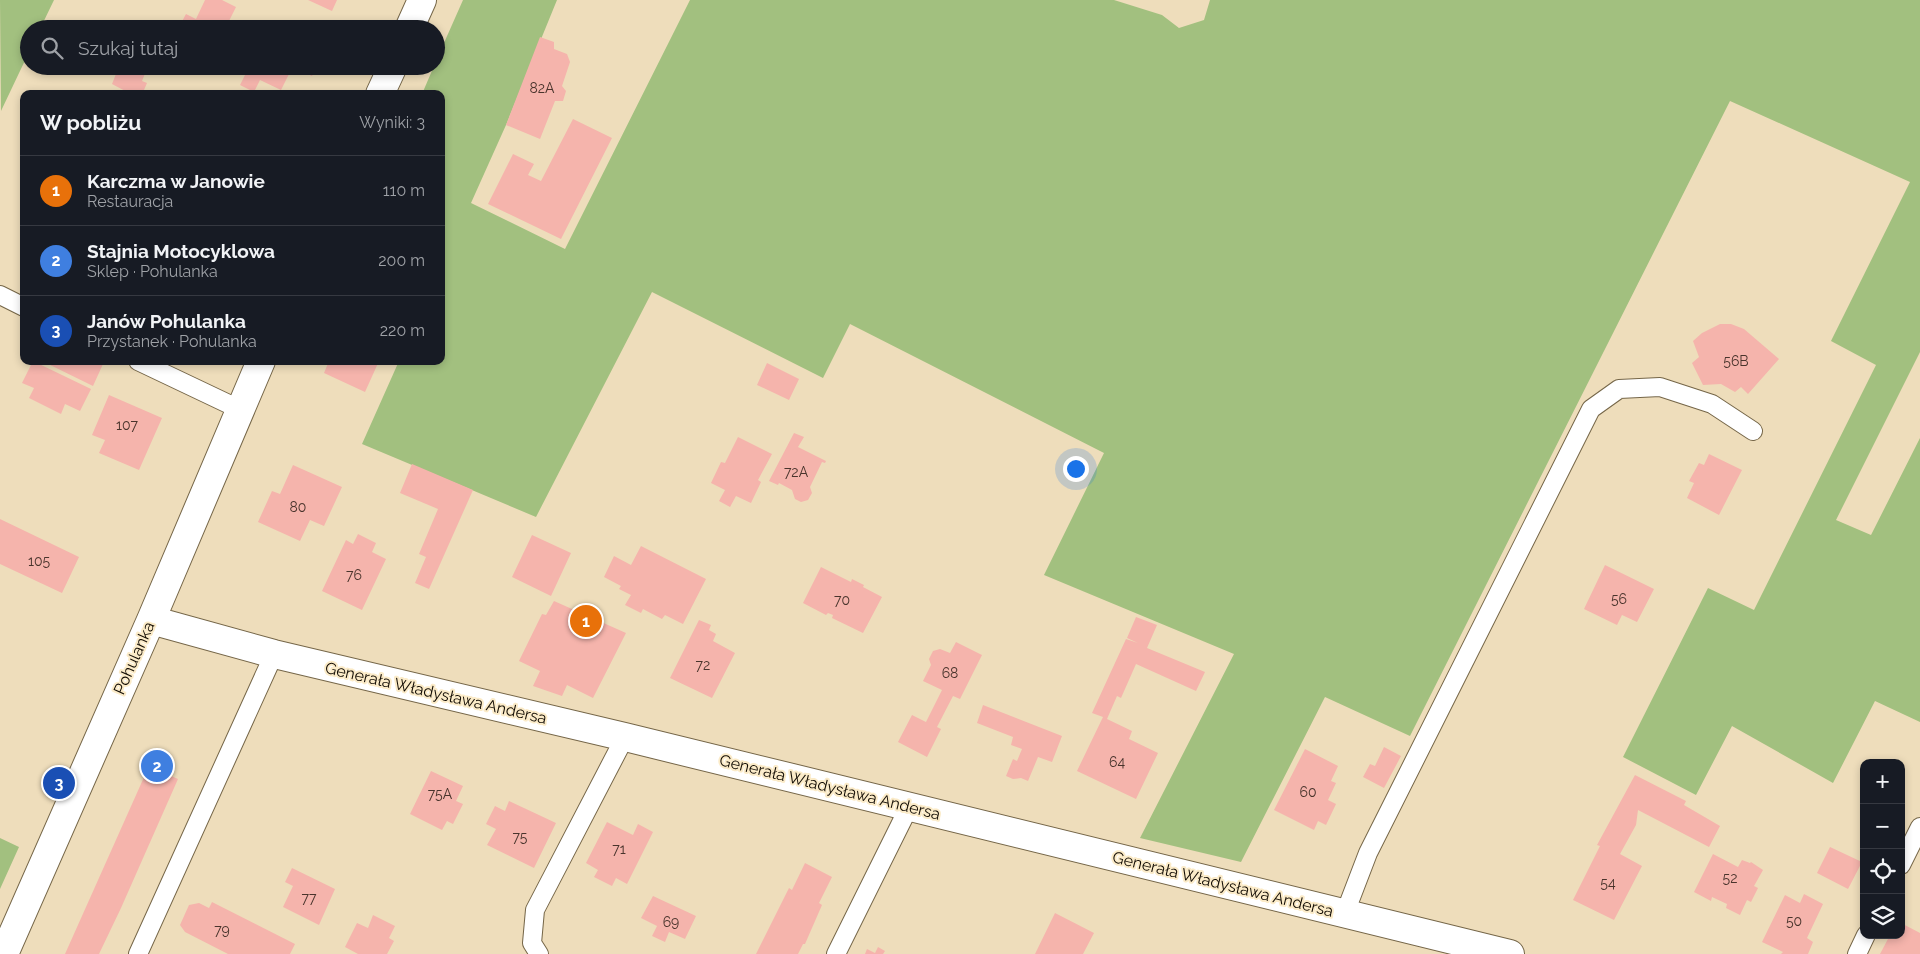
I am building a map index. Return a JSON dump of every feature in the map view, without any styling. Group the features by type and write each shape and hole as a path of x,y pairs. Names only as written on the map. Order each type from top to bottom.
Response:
{"street":[{"path":"413,20 422,0"},
{"path":"382,90 388,75"},
{"name":"Pohulanka","path":"4,954 151,620 259,365"},
{"name":"Generała Władysława Andersa","path":"151,620 274,654 625,737 1510,954"}],"lane":[{"path":"0,296 20,305"},
{"path":"146,365 239,410"},
{"path":"1345,913 1368,853 1591,410 1619,389 1660,387 1712,404 1753,431"},
{"path":"138,954 274,654"},
{"path":"539,954 532,943 535,910 625,737"},
{"path":"836,954 910,807"},
{"path":"1905,857 1920,827"},
{"path":"1857,954 1864,939"}],"green space":[{"path":"0,0 54,0 44,20 20,20 20,71 1,111"},
{"path":"463,0 557,0 506,125 471,203 565,249 690,0 1114,0 1162,15 1179,28 1204,20 1210,0 1920,0 1920,352 1836,520 1871,535 1920,438 1920,722 1875,701 1833,783 1732,726 1696,795 1623,757 1708,588 1754,610 1876,365 1831,341 1910,182 1730,101 1410,736 1325,697 1241,862 1140,838 1234,654 1044,575 1104,453 850,324 823,378 652,292 536,517 362,444 397,365 445,365 445,90 424,90 430,75 445,75 445,41"},
{"path":"0,838 19,847 0,889"}],"building":[{"path":"205,0 222,0 236,7 230,20 183,20 186,14 196,19"},
{"path":"308,0 337,0 332,11"},
{"path":"540,37 554,42 554,49 567,54 570,62 562,86 566,91 563,101 555,101 540,139 506,125"},
{"path":"116,75 144,75 142,81 147,83 144,90 123,90 112,84"},
{"path":"245,75 288,75 281,90 260,80 255,90 250,90 240,85"},
{"path":"573,119 612,138 561,239 488,204 513,154 534,164 528,175 541,181"},
{"path":"1720,324 1731,324 1744,329 1779,359 1748,394 1741,387 1735,392 1721,384 1703,385 1692,363 1699,357 1693,341 1702,333"},
{"path":"767,363 799,379 789,400 757,385"},
{"path":"31,365 41,365 91,389 80,411 65,404 61,414 29,398 34,388 22,383"},
{"path":"50,365 103,365 93,386"},
{"path":"327,365 377,365 365,392 324,373"},
{"path":"109,395 162,418 139,470 99,453 105,440 92,435"},
{"path":"794,433 804,437 798,447 826,461 825,463 822,462 810,487 812,493 808,500 801,502 795,499 792,490 779,483 778,485 769,481"},
{"path":"738,437 772,454 758,480 761,482 751,503 736,496 730,507 719,501 725,490 711,483 721,462 725,463"},
{"path":"1709,454 1742,470 1719,515 1687,498 1694,483 1689,481 1699,463 1704,465"},
{"path":"412,464 473,490 429,589 415,583 426,557 419,554 438,509 400,493"},
{"path":"293,465 342,487 324,526 310,520 300,541 258,522 272,491 280,494"},
{"path":"0,519 79,557 62,593 0,564"},
{"path":"358,534 376,543 372,552 386,559 362,610 322,591 346,540 353,544"},
{"path":"532,535 571,553 551,596 512,577"},
{"path":"641,546 706,579 683,624 665,615 662,619 643,609 641,613 625,605 631,595 619,589 621,586 604,577 614,556 631,565"},
{"path":"1605,565 1654,589 1637,622 1622,615 1617,625 1584,609"},
{"path":"821,567 851,582 852,579 882,597 863,633 832,618 833,615 828,613 826,615 803,603"},
{"path":"554,601 626,633 593,698 567,685 562,696 533,686 540,671 519,661 542,614 546,615"},
{"path":"1136,617 1157,625 1147,648 1205,672 1196,691 1136,664 1121,698 1117,696 1107,719 1132,731 1129,739 1158,753 1136,799 1077,771 1103,717 1092,713 1126,639 1138,643 1127,638"},
{"path":"699,620 711,625 709,630 716,634 713,641 735,653 712,698 670,678"},
{"path":"956,642 982,655 960,699 953,696 937,727 941,729 927,757 898,742 912,715 926,722 942,690 923,681 931,665 929,659 933,651 940,649 950,653"},
{"path":"983,705 1062,736 1052,762 1038,757 1028,781 1006,776 1013,759 1017,761 1022,749 1011,745 1013,737 977,723"},
{"path":"1384,747 1401,756 1384,788 1363,777 1370,764 1375,766"},
{"path":"1305,749 1338,766 1331,781 1336,783 1328,800 1336,804 1326,825 1318,821 1314,830 1274,810"},
{"path":"149,766 178,779 121,908 99,954 65,954"},
{"path":"431,771 463,786 456,801 463,804 453,824 447,821 442,830 410,814"},
{"path":"1635,775 1686,801 1684,805 1720,826 1709,847 1638,810 1636,825 1620,854 1642,866 1614,920 1573,900 1600,846 1597,845"},
{"path":"509,801 556,823 534,868 487,845 496,829 486,824 495,806 505,811"},
{"path":"607,822 633,835 638,824 653,832 627,884 616,878 612,886 594,877 598,870 586,863"},
{"path":"1830,847 1860,861 1860,866 1848,889 1817,873"},
{"path":"1713,854 1738,867 1742,860 1751,862 1763,870 1754,886 1758,888 1751,902 1747,900 1740,915 1726,908 1727,904 1712,897 1711,901 1694,892"},
{"path":"805,863 832,877 819,903 822,905 805,944 803,944 798,954 756,954 789,888 792,890"},
{"path":"292,868 335,889 319,925 283,907 293,886 285,882"},
{"path":"1804,894 1823,904 1807,938 1813,942 1808,954 1781,954 1783,952 1762,942 1785,895 1800,903"},
{"path":"653,896 696,916 685,939 669,932 665,942 652,936 657,926 641,918"},
{"path":"212,902 295,944 290,954 228,954 185,932 180,925 189,905 199,903 209,908"},
{"path":"1055,913 1094,933 1083,954 1035,954"},
{"path":"373,915 395,926 389,938 394,941 387,954 358,954 345,947 357,923 368,928"},
{"path":"1905,925 1920,933 1920,954 1880,954 1888,939 1905,939"},
{"path":"878,947 885,951 883,954 865,954 867,949 875,953"}],"place":[{"name":"Karczma w Janowie","path":"586,621"},
{"name":"Stajnia Motocyklowa","path":"157,766"},
{"name":"Janów Pohulanka","path":"59,783"}]}
